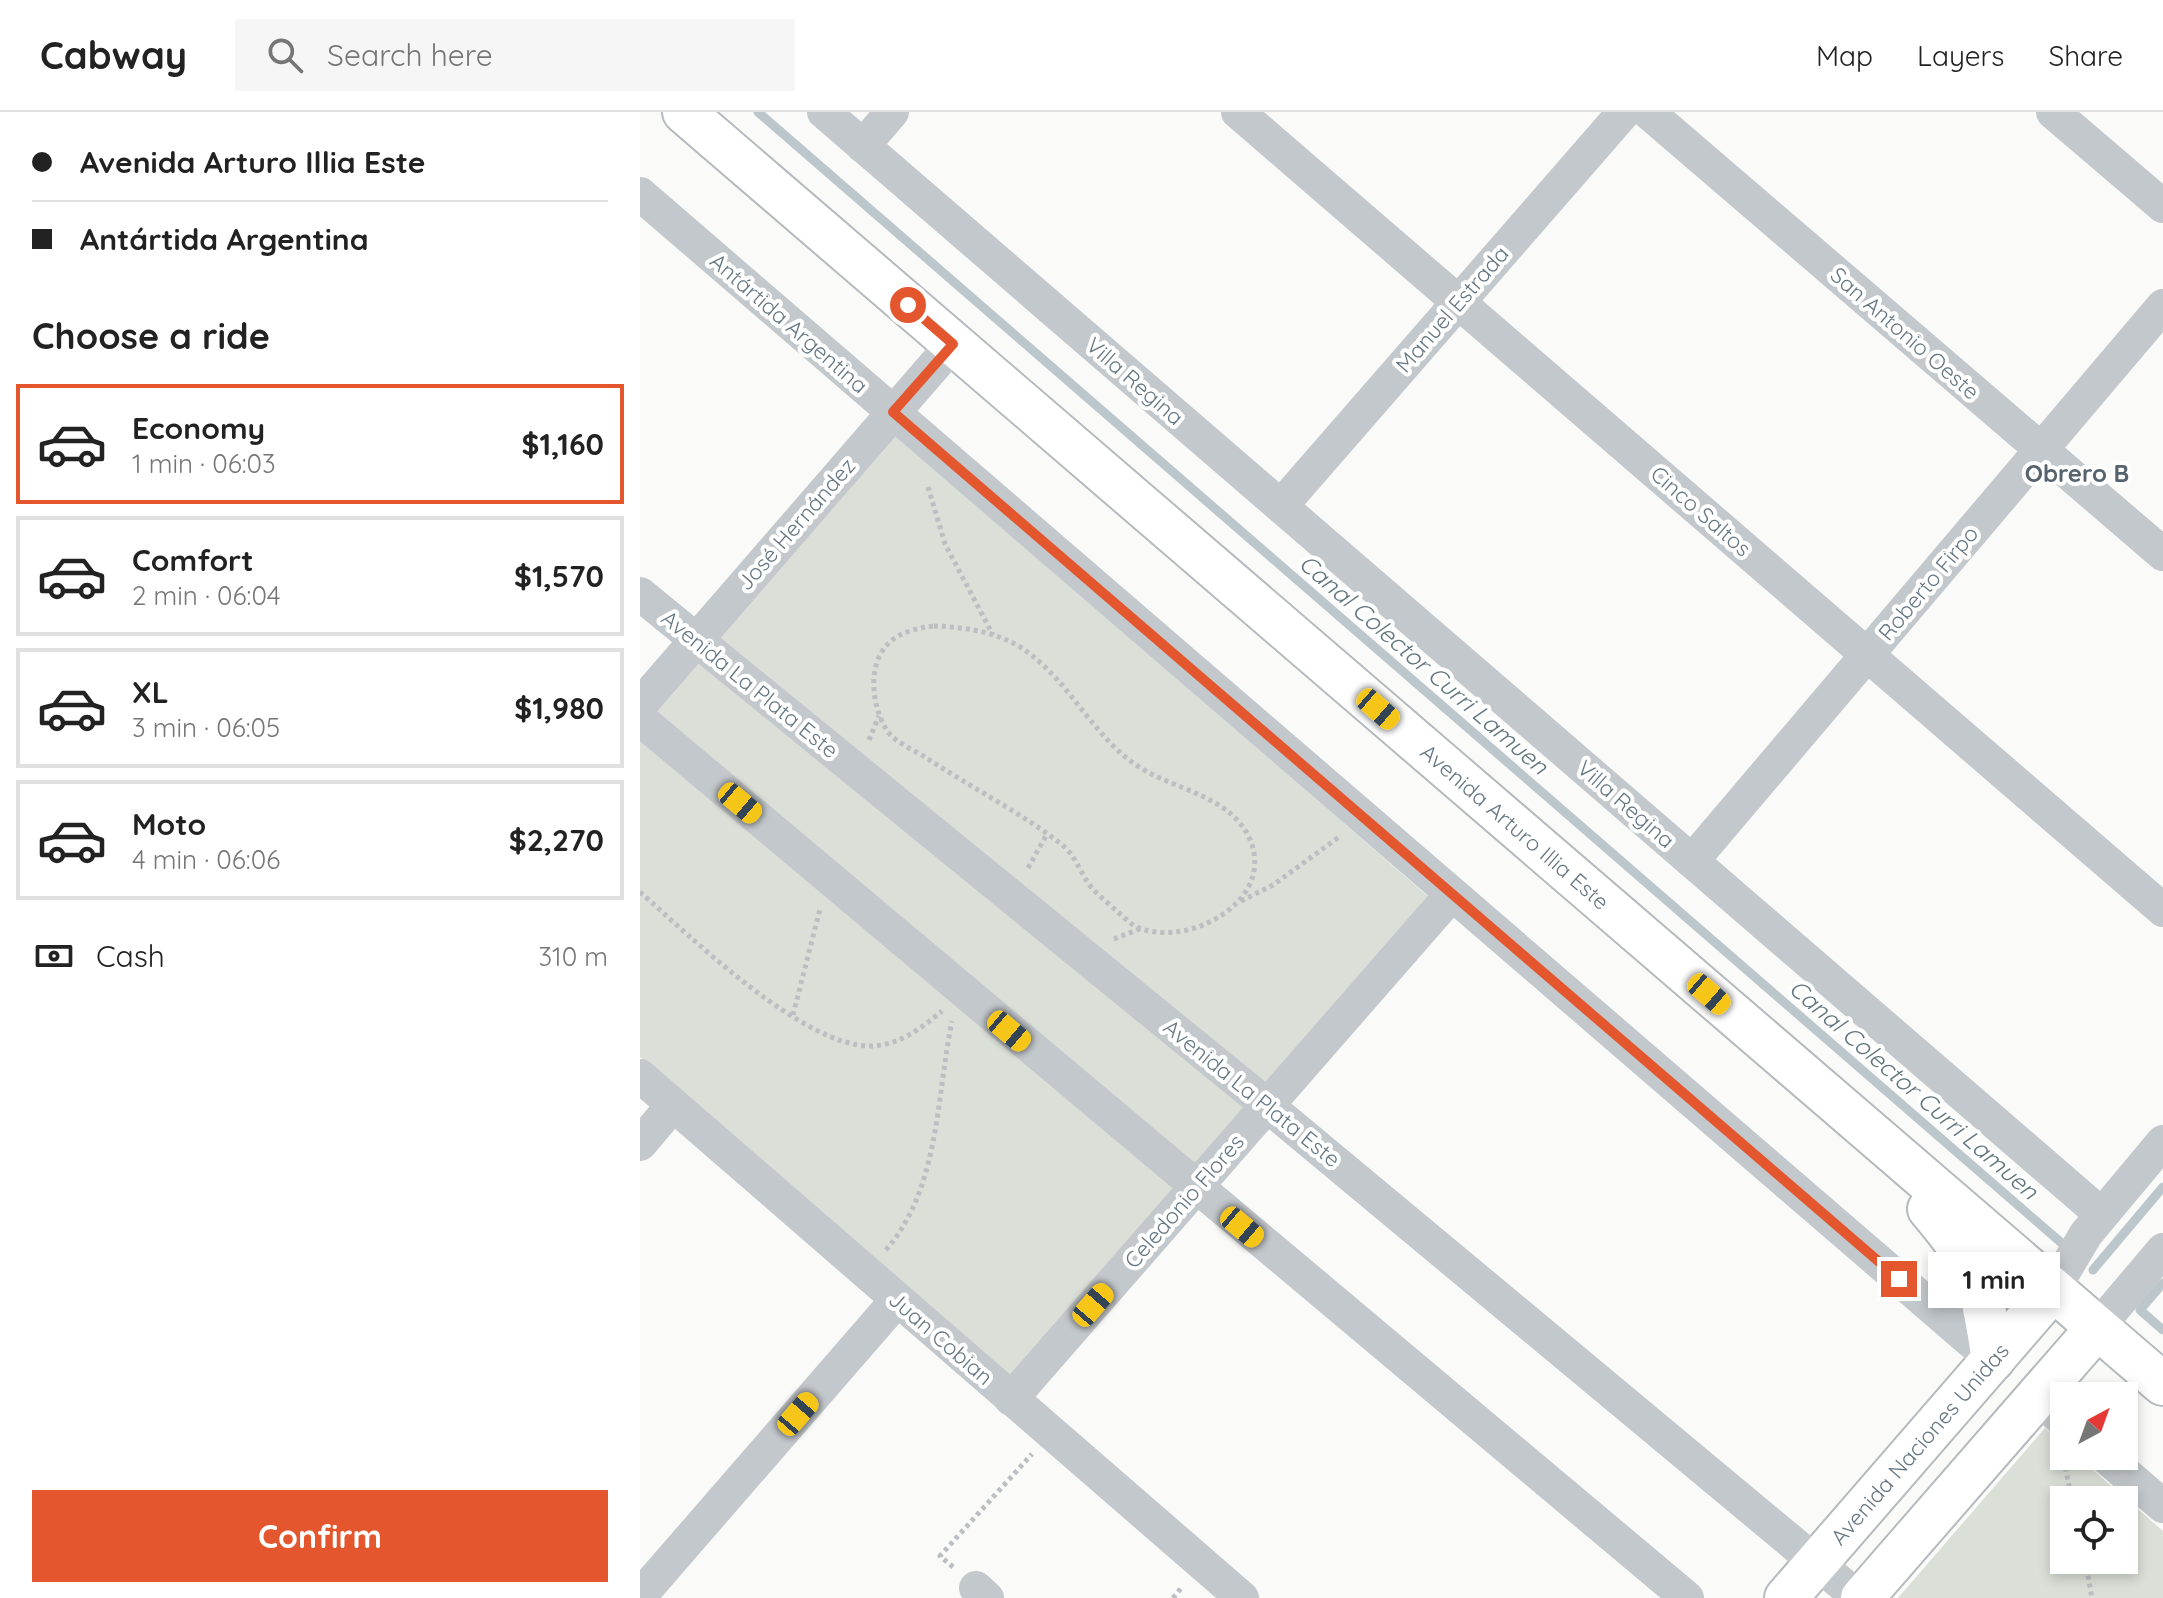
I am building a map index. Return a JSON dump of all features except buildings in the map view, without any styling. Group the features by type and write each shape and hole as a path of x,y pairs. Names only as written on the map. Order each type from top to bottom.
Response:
{"main road":[{"name":"Avenida Arturo Illia Este","path":"684,112 2163,1384"},
{"path":"1851,1116 1971,1263 1983,1296 1993,1360"},
{"name":"Avenida Naciones Unidas","path":"1786,1598 2053,1290"},
{"path":"2073,1382 2097,1328"},
{"path":"1860,1598 2050,1427"}],"street":[{"name":"Villa Regina","path":"824,112 2101,1214"},
{"path":"863,146 892,112"},
{"name":"Cinco Saltos","path":"1238,112 2163,910"},
{"name":"Manuel Estrada","path":"1281,506 1624,112"},
{"name":"San Antonio Oeste","path":"1648,112 2163,554"},
{"path":"2053,112 2163,206"},
{"name":"Antártida Argentina","path":"640,194 1993,1360"},
{"name":"Roberto Firpo","path":"1692,861 2163,306"},
{"name":"José Hernández","path":"640,705 953,344"},
{"name":"Avenida La Plata Este","path":"640,594 1267,1106 1860,1598"},
{"path":"640,719 959,993 1687,1598"},
{"name":"Celedonio Flores","path":"1011,1399 1452,894"},
{"name":"Juan Cobian","path":"640,1076 1242,1598"},
{"path":"640,1144 673,1105"},
{"path":"2053,1290 2101,1214 2163,1142"},
{"path":"2097,1328 2163,1250"},
{"path":"640,1596 897,1300"},
{"path":"2121,1470 2163,1506"}],"path":[{"path":"938,489 926,479 945,544 994,636"},
{"path":"1240,902 1252,880 1256,861 1251,840 1238,821 1219,803 1170,785 1137,766 1110,744 1046,668 1024,649 967,627 934,626 909,629 892,640 881,653 874,684 880,716 890,735 1064,846 1091,887 1134,926 1177,933 1199,927 1273,885 1339,837"},
{"path":"1327,827 1350,847"},
{"path":"793,1015 828,878"},
{"path":"640,892 720,963 814,1029 850,1044 871,1046 892,1043 916,1032 959,993"},
{"path":"879,1258 903,1227 927,1171 959,993"},
{"path":"982,1593 940,1556 1051,1432"},
{"path":"2088,1574 2092,1598"}],"shaded area":[{"path":"894,433 1430,898 1011,1380 640,1057 640,725"},
{"path":"2045,1428 2050,1432 2050,1470 2093,1470 2111,1486 2050,1486 2050,1574 2138,1574 2138,1509 2163,1531 2163,1598 1898,1598"}],"waterway":[{"name":"Canal Colector Curri Lamuen","path":"758,112 2065,1246"},
{"path":"2093,1270 2163,1187"},
{"name":"Canal Colector Curri Lamuen","path":"2163,1283 2140,1310 2163,1330"}],"district":[{"name":"Obrero B","path":"2077,473"}],"route":[{"path":"908,305 953,344 893,412 1899,1279"}]}
